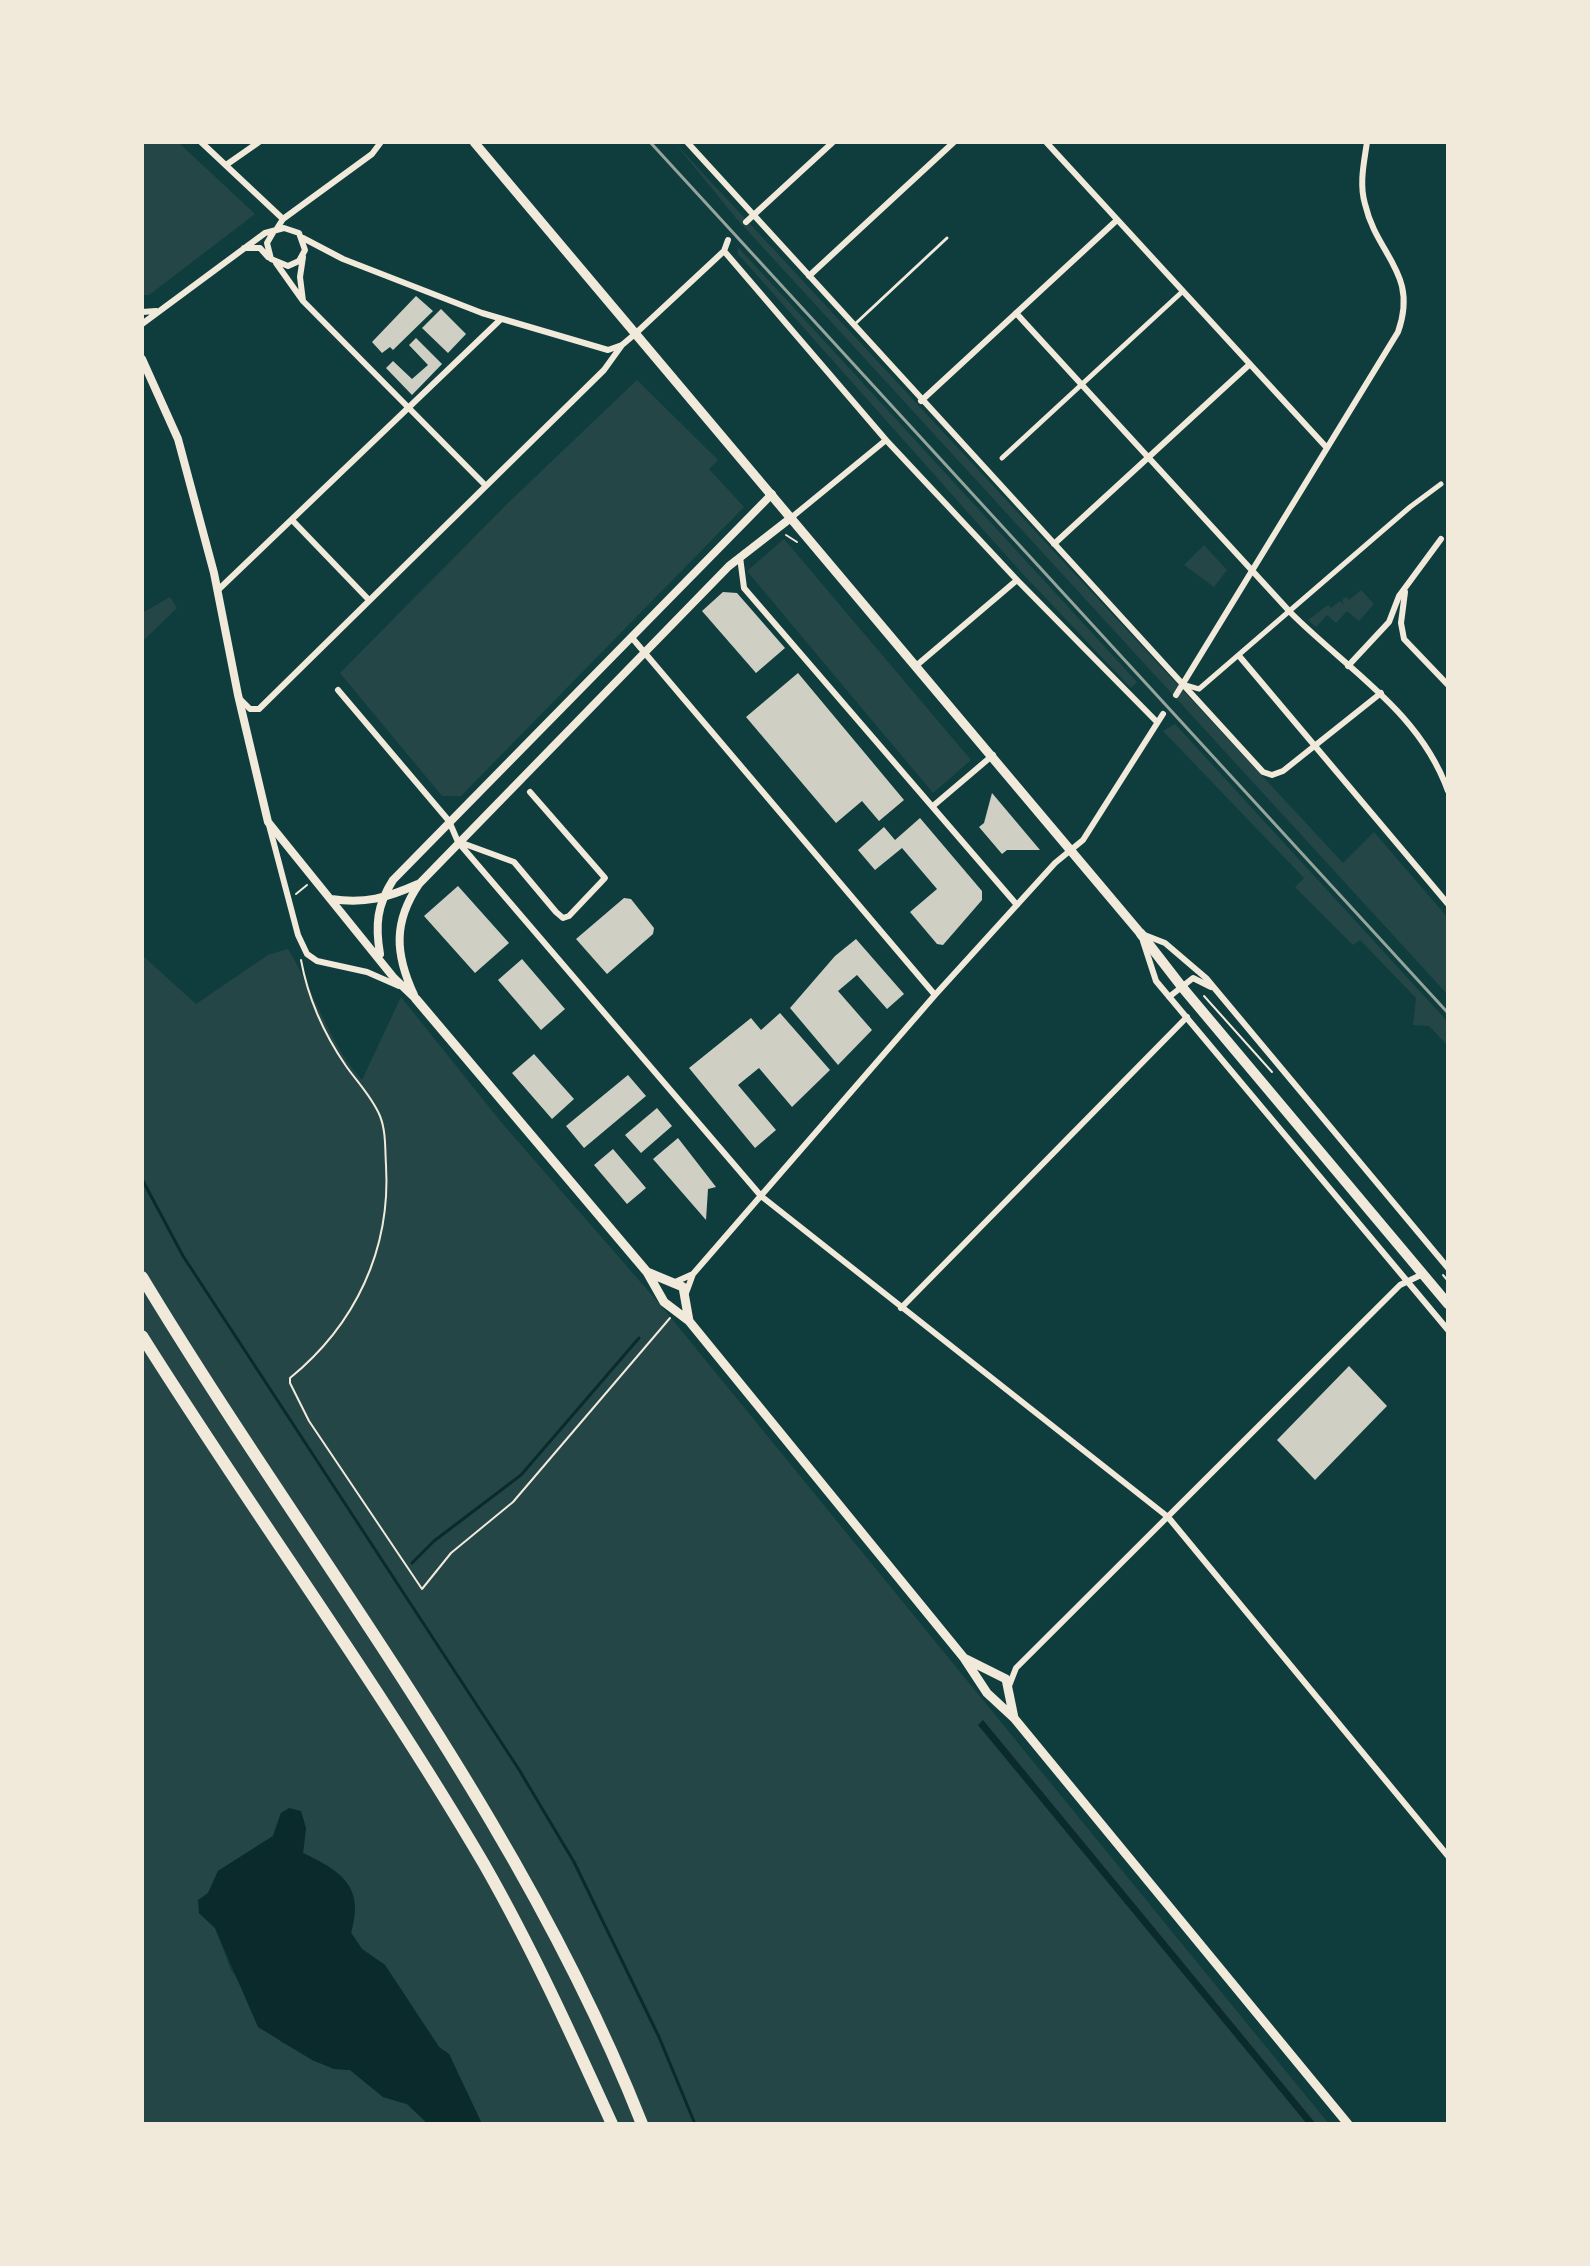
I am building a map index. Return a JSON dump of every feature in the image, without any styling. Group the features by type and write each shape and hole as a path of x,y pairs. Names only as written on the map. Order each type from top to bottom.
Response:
{"highway":[{"path":"142,1277 509,1851 576,1976 642,2124"},
{"path":"142,1336 475,1850 549,1986 612,2124"}],"main road":[{"path":"474,142 1072,849 1182,987 1448,1304"},
{"path":"416,999 647,1272 663,1298 689,1321 964,1658 992,1698 1014,1718 1348,2124"},
{"path":"647,1272 683,1287 689,1321"},
{"path":"663,1298 665,1287 673,1283"},
{"path":"674,1310 685,1297"},
{"path":"964,1658 997,1675 1009,1689 1014,1718"},
{"path":"986,1689 988,1680 997,1675"},
{"path":"992,1698 1001,1698 1009,1689"}],"street":[{"path":"201,142 283,219"},
{"path":"226,165 259,142"},
{"path":"273,261 267,243 283,219 372,154 381,142"},
{"path":"687,142 749,219 809,276 1263,772 1272,775 1283,771 1381,693"},
{"path":"749,219 833,142"},
{"path":"809,276 954,142"},
{"path":"1046,142 1327,448"},
{"path":"1176,695 1398,332 1406,305 1398,271 1365,205 1362,184 1367,142"},
{"path":"921,401 1117,220"},
{"path":"142,324 255,237 290,228 343,259 501,319 602,349 622,345"},
{"path":"303,238 300,277 303,301"},
{"path":"238,695 245,706 259,709 604,370 622,345 724,251 728,240"},
{"path":"244,248 260,248 303,301 486,486"},
{"path":"724,251 886,440 1017,580 1157,722"},
{"path":"273,261 294,264 303,256"},
{"path":"1002,458 1183,291"},
{"path":"142,315 159,310"},
{"path":"1016,313 1291,613 1381,693 1418,733 1445,772 1448,791"},
{"path":"217,591 501,319"},
{"path":"142,359 178,439 217,591 268,822 300,942 311,958 367,972 406,989"},
{"path":"1054,544 1250,364"},
{"path":"416,999 401,963 398,944 400,918 419,884 644,651 740,557 886,440"},
{"path":"1181,683 1199,689 1240,657 1410,507 1441,484"},
{"path":"380,956 376,927 381,900 393,880 633,639 772,494"},
{"path":"292,520 369,600"},
{"path":"1348,666 1389,622 1399,596 1405,592 1441,539"},
{"path":"740,557 744,588 1017,905"},
{"path":"917,665 1017,580"},
{"path":"1405,592 1401,623 1404,639 1448,685"},
{"path":"633,639 935,995"},
{"path":"1240,657 1448,904"},
{"path":"338,690 449,821 458,842 761,1196 1168,1517 1448,1856"},
{"path":"685,1297 693,1274 935,995 1017,905 1090,832 1163,714"},
{"path":"933,806 993,755"},
{"path":"458,842 514,862 556,912 563,918 569,916 605,878 530,792"},
{"path":"268,822 416,999"},
{"path":"331,899 359,903 381,900 419,884"},
{"path":"1141,934 1165,943 1217,991 1448,1268"},
{"path":"1141,934 1152,973 1169,997 1448,1330"},
{"path":"1169,997 1196,978 1217,991"},
{"path":"901,1308 1187,1017"},
{"path":"673,1283 693,1274"},
{"path":"997,1675 1016,1668 1406,1279 1423,1274"},
{"path":"1009,1689 1016,1668"}],"lane":[{"path":"853,326 947,238"}],"path":[{"path":"787,536 791,541 805,544"},
{"path":"289,900 314,879"},
{"path":"301,959 306,989 331,1043 372,1099 381,1119 387,1190 378,1249 354,1308 334,1336 290,1378 290,1383 309,1421 422,1589 451,1553 513,1502 674,1310"}],"shaded area":[{"path":"142,142 178,142 255,214 149,295 142,295"},
{"path":"674,142 1343,863 1374,832 1448,918 1448,995 736,218"},
{"path":"738,247 1137,682 1131,688 1020,571 738,254"},
{"path":"637,380 718,460 709,469 744,507 461,796 442,796 340,673 508,503"},
{"path":"784,539 971,760 933,793 747,571"},
{"path":"1204,545 1227,570 1214,587 1184,565"},
{"path":"1361,590 1374,604 1359,621 1347,611 1336,623 1327,615 1316,627 1308,620 1328,605 1331,608 1340,601 1344,605 1342,600 1346,597 1349,600"},
{"path":"170,597 177,608 142,642 142,613"},
{"path":"1175,724 1448,1022 1448,1046 1429,1026 1413,1025 1416,998 1360,940 1353,945 1295,887 1304,878 1163,731"},
{"path":"288,949 332,1036 362,1080 401,997 501,1122 658,1302 1329,2124 482,2124 449,2054 439,2047 385,1965 362,1949 351,1932 355,1903 346,1882 303,1853 306,1828 281,1813 273,1836 218,1871 199,1913 215,1928 231,1970 281,2042 334,2069 350,2070 383,2097 407,2104 428,2124 142,2124 142,955 196,1004 268,955"},
{"path":"983,1720 1316,2124 1307,2124 978,1725"},
{"path":"289,1808 301,1811 306,1828 303,1853 339,1874 352,1892 355,1917 351,1933 362,1949 385,1965 439,2047 449,2054 482,2124 428,2124 407,2104 383,2097 350,2070 334,2069 312,2060 258,2027 215,1928 199,1913 198,1900 208,1893 218,1871 273,1836 281,1813"}],"building":[{"path":"416,296 433,311 393,350 390,347 382,353 372,342"},
{"path":"441,309 466,334 448,353 422,328"},
{"path":"416,338 442,364 412,395 386,368 393,361 412,379 428,365 409,345"},
{"path":"723,592 737,593 785,648 756,673 702,611"},
{"path":"798,673 904,800 879,821 862,801 836,823 746,717"},
{"path":"992,793 1040,850 1007,850 1002,854 979,827 984,823"},
{"path":"920,818 982,891 982,900 943,945 937,944 910,912 937,889 902,848 875,870 858,850 884,827 895,840"},
{"path":"458,886 509,943 475,973 424,916"},
{"path":"624,898 631,899 654,928 653,934 607,974 576,939"},
{"path":"856,939 904,994 887,1009 857,975 838,991 872,1030 838,1065 790,1008 835,956"},
{"path":"522,959 565,1009 541,1030 498,980"},
{"path":"780,1013 830,1070 792,1107 759,1068 738,1085 776,1130 755,1148 689,1068 751,1018 761,1030"},
{"path":"534,1054 574,1099 552,1119 512,1073"},
{"path":"628,1075 646,1096 584,1148 566,1126"},
{"path":"657,1108 672,1126 641,1153 625,1135"},
{"path":"678,1138 716,1187 708,1189 706,1220 653,1159"},
{"path":"613,1149 646,1188 627,1204 594,1165"},
{"path":"1349,1366 1387,1406 1315,1480 1277,1440"}],"waterway":[{"path":"142,1179 183,1256 518,1768 574,1862 659,2037 695,2124"},
{"path":"412,1563 434,1541 521,1475 639,1338"}],"railway":[{"path":"650,142 1448,1013"}]}
